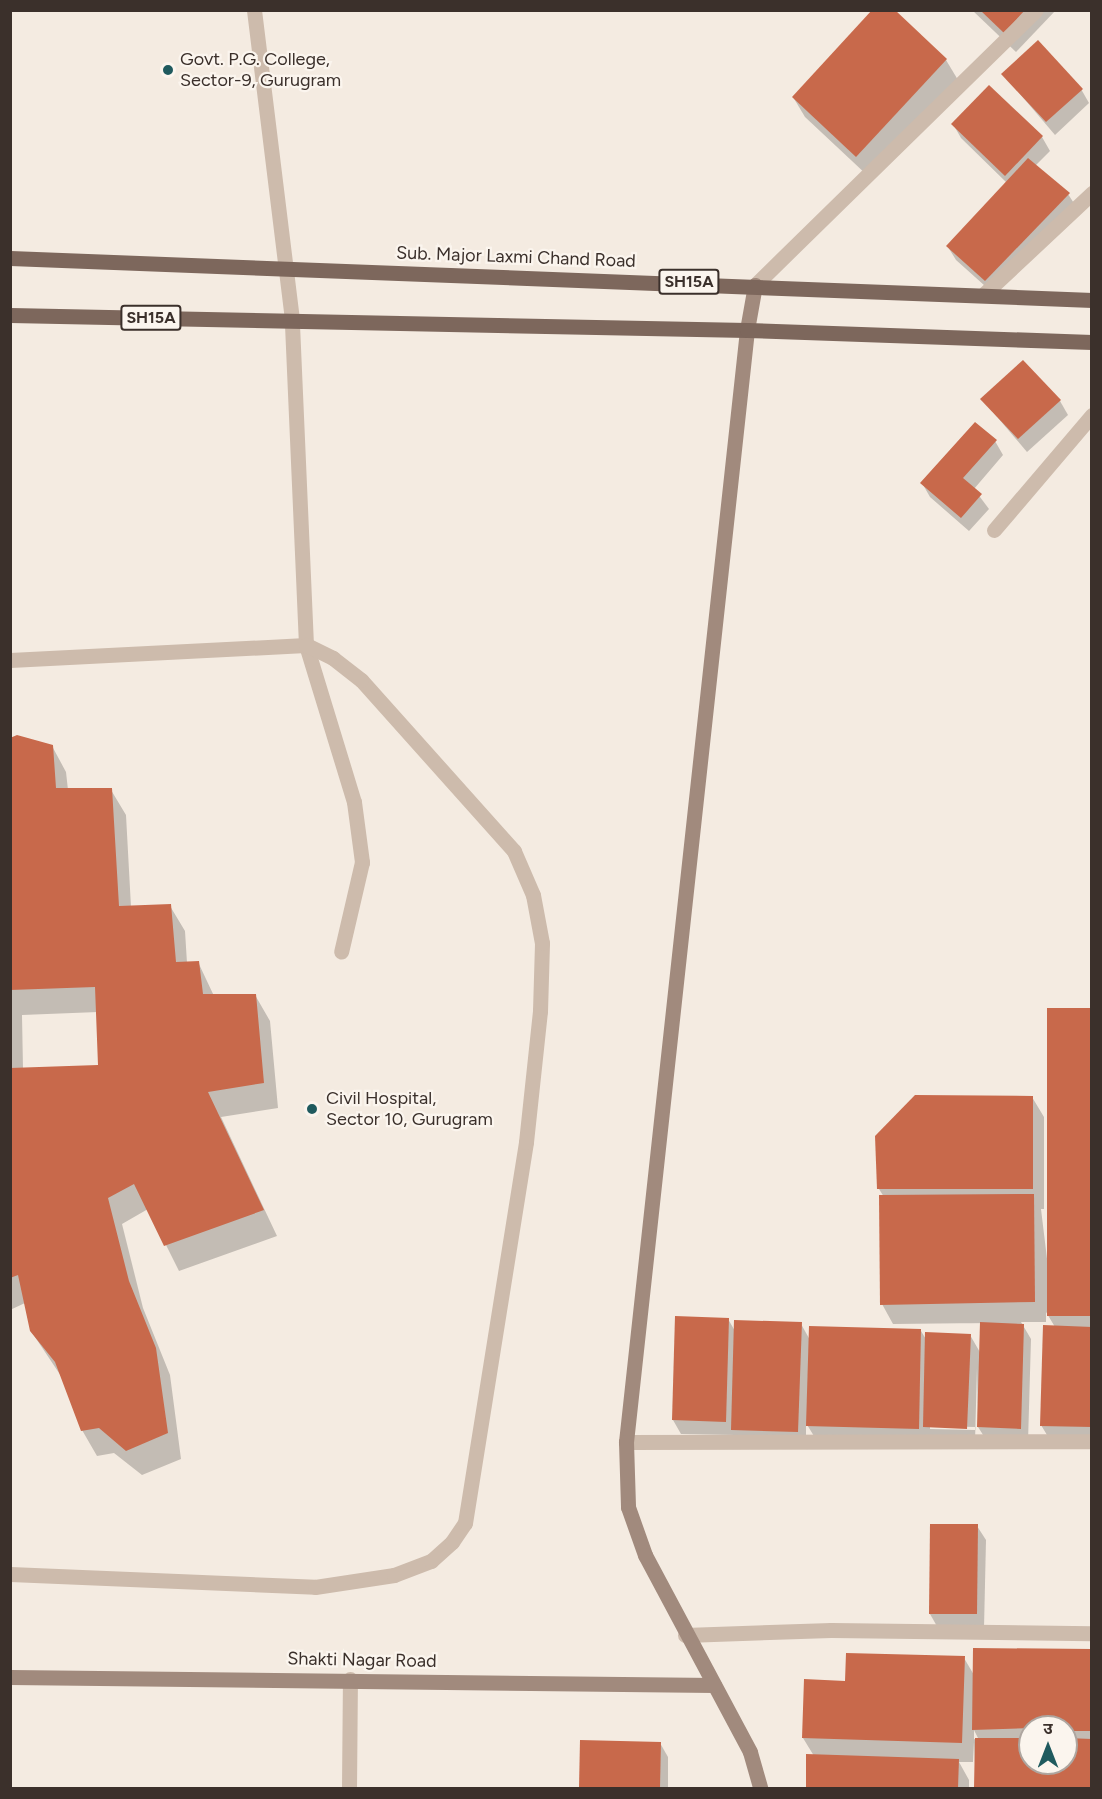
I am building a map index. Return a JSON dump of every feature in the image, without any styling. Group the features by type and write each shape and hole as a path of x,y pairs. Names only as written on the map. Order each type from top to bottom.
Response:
{"main road":[{"name":"Sub. Major Laxmi Chand Road","path":"10,258 755,285 1092,300"},
{"name":"SH15A","path":"10,315 747,330 1092,342"}],"street":[{"path":"254,10 292,321 306,645 354,802 362,862 341,952"},
{"path":"760,1788 750,1752 685,1635 645,1555 628,1507 626,1442 747,330 755,285 1036,10"},
{"path":"984,294 1092,193"},
{"path":"994,530 1092,415"},
{"path":"10,660 306,645 333,658 361,681 514,851 533,895 542,943 540,1011 526,1142 465,1523 452,1542 432,1561 394,1575 315,1587 10,1574"},
{"path":"626,1442 1092,1441"},
{"path":"685,1635 831,1630 1092,1634"},
{"name":"Shakti Nagar Road","path":"10,1677 350,1679 714,1685"},
{"path":"349,1788 350,1679"}],"building":[{"path":"872,10 895,10 947,59 856,157 792,97"},
{"path":"980,10 1025,10 1004,33"},
{"path":"1038,40 1083,89 1046,122 1001,74"},
{"path":"989,85 1043,136 1005,176 951,124"},
{"path":"1028,158 1070,193 985,281 946,246"},
{"path":"1023,360 1061,400 1018,439 980,399"},
{"path":"975,422 997,440 963,478 982,494 961,518 920,483"},
{"path":"17,735 53,745 56,788 112,788 119,906 171,904 176,962 199,961 203,994 256,994 264,1083 208,1092 264,1210 164,1246 134,1184 108,1198 129,1281 156,1348 168,1433 126,1451 99,1428 81,1431 55,1362 30,1331 18,1275 10,1278 10,1068 98,1065 95,987 10,990 10,738"},
{"path":"1047,1008 1092,1008 1092,1316 1047,1316"},
{"path":"915,1095 1033,1096 1033,1189 877,1189 875,1136"},
{"path":"1034,1194 1035,1302 880,1305 879,1195"},
{"path":"675,1316 729,1318 726,1422 672,1420"},
{"path":"734,1320 802,1322 798,1432 731,1430"},
{"path":"980,1322 1024,1324 1021,1429 977,1427"},
{"path":"1043,1325 1092,1327 1092,1427 1040,1426"},
{"path":"809,1326 921,1329 919,1429 806,1426"},
{"path":"925,1332 971,1334 967,1429 923,1427"},
{"path":"930,1524 978,1524 977,1614 929,1614"},
{"path":"973,1648 1092,1649 1092,1731 1078,1731 1078,1715 1018,1715 1018,1729 972,1730"},
{"path":"846,1653 965,1656 962,1743 802,1738 804,1679 845,1681"},
{"path":"975,1738 1018,1738 1018,1775 1078,1775 1078,1738 1092,1739 1092,1788 974,1788"},
{"path":"580,1740 661,1742 660,1788 579,1788"},
{"path":"806,1754 959,1759 958,1788 806,1788"}],"place":[{"name":"Govt. P.G. College, Sector-9, Gurugram","path":"168,70"},
{"name":"Civil Hospital, Sector 10, Gurugram","path":"312,1109"}]}
